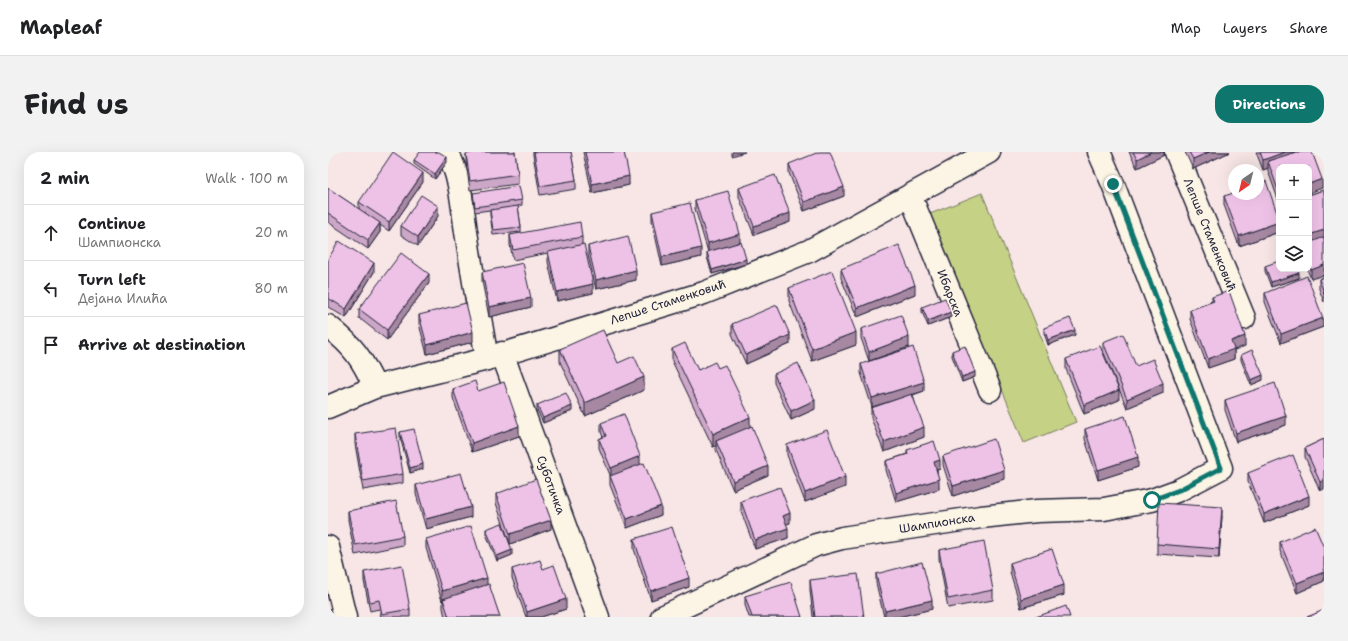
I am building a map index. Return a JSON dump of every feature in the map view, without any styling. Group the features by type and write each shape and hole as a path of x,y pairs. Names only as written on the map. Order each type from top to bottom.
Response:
{"street":[{"name":"Суботичка","path":"447,152 455,167 461,192 466,232 494,356 598,617"},
{"name":"Лепше Стаменковић","path":"328,407 375,387 494,356 704,293 809,251 989,152"},
{"name":"Шампионска","path":"662,617 816,545 842,538 981,517 1037,511 1104,508 1152,500 1179,490 1221,468 1113,184 1098,152"},
{"name":"Лепше Стаменковић","path":"1176,152 1244,318"},
{"name":"Ибарска","path":"910,195 990,390"},
{"path":"328,326 349,343 366,365 375,387"},
{"path":"328,547 345,617"}],"green space":[{"path":"982,193 1076,422 1024,443 930,214"}],"building":[{"path":"393,152 423,173 389,222 359,202"},
{"path":"420,152 439,152 447,157 435,174 414,160"},
{"path":"475,152 515,152 518,174 470,181 466,154"},
{"path":"534,152 571,152 576,180 540,186"},
{"path":"585,152 624,152 629,176 592,184"},
{"path":"819,152 830,152 844,187 804,202 789,164"},
{"path":"1133,152 1151,152 1137,159"},
{"path":"1189,152 1209,152 1193,159"},
{"path":"1260,152 1285,152 1263,160"},
{"path":"1296,152 1312,152 1322,179 1312,183 1312,164 1276,164 1276,184 1268,161"},
{"path":"775,175 790,213 754,226 739,188"},
{"path":"1266,181 1276,210 1276,223 1239,236 1224,196 1228,195 1228,200 1264,200 1264,182"},
{"path":"519,186 522,200 475,207 473,193"},
{"path":"328,188 380,223 368,240 328,213"},
{"path":"1323,190 1324,192 1324,230 1312,234 1312,200 1312,194"},
{"path":"728,191 740,234 708,243 695,200"},
{"path":"421,195 438,206 418,237 401,226"},
{"path":"690,203 701,248 662,257 652,212"},
{"path":"518,206 521,227 493,230 490,210"},
{"path":"580,222 582,237 513,250 510,235"},
{"path":"628,236 636,270 596,280 588,246"},
{"path":"1324,237 1324,265 1312,270 1312,242"},
{"path":"339,241 374,263 346,309 328,298 328,259"},
{"path":"741,242 746,259 712,270 707,252"},
{"path":"584,244 593,284 557,292 548,252"},
{"path":"899,245 915,285 857,308 841,269"},
{"path":"401,253 429,274 387,330 359,309"},
{"path":"1276,262 1276,272 1299,273 1271,282 1265,266"},
{"path":"523,263 531,298 489,307 482,272"},
{"path":"832,271 856,332 812,349 789,288"},
{"path":"1307,276 1323,318 1281,334 1265,293"},
{"path":"1324,277 1324,293 1319,279"},
{"path":"1229,291 1245,336 1231,341 1234,349 1208,359 1190,310 1214,301 1212,297"},
{"path":"945,298 951,312 928,321 922,307"},
{"path":"466,303 473,332 427,345 419,315"},
{"path":"777,305 790,335 746,355 732,324"},
{"path":"901,315 909,337 869,352 861,329"},
{"path":"1070,318 1075,330 1048,340 1044,328"},
{"path":"603,330 618,363 634,356 644,377 585,403 560,349"},
{"path":"1123,334 1136,366 1153,359 1163,383 1127,399 1103,342"},
{"path":"685,343 698,370 715,362 718,368 725,365 750,417 713,434 672,349"},
{"path":"965,346 975,372 962,377 952,351"},
{"path":"1100,346 1119,390 1084,405 1066,359"},
{"path":"913,347 924,382 872,398 861,364"},
{"path":"1252,350 1263,375 1251,380 1241,355"},
{"path":"798,363 815,400 791,411 774,374"},
{"path":"475,381 478,391 504,382 519,426 472,443 453,389"},
{"path":"1275,383 1286,416 1236,433 1225,400"},
{"path":"566,393 572,406 543,418 537,405"},
{"path":"912,394 924,427 884,442 871,408"},
{"path":"624,414 640,456 611,468 599,439 606,436 601,423"},
{"path":"1125,416 1138,457 1098,470 1085,429"},
{"path":"752,426 768,466 733,481 716,441"},
{"path":"396,428 403,474 363,481 355,434"},
{"path":"414,429 423,464 410,468 400,432"},
{"path":"827,430 845,477 805,493 787,445"},
{"path":"994,439 1004,470 953,486 943,456"},
{"path":"1324,439 1324,480 1320,482 1305,448"},
{"path":"934,441 940,460 934,462 939,479 896,493 886,461 908,454 907,450"},
{"path":"1293,455 1309,496 1264,514 1248,473"},
{"path":"644,463 661,506 627,519 610,476"},
{"path":"461,473 471,507 426,519 416,485"},
{"path":"536,479 551,520 510,534 496,494"},
{"path":"780,487 790,513 783,516 788,528 755,540 741,501"},
{"path":"396,501 403,536 355,545 348,511"},
{"path":"1159,503 1222,507 1219,549 1157,544"},
{"path":"502,523 512,550 497,556 486,529"},
{"path":"471,526 487,578 442,591 426,539"},
{"path":"672,527 689,578 651,591 634,539"},
{"path":"1315,527 1324,548 1324,572 1297,583 1280,542"},
{"path":"984,541 993,590 948,599 939,550"},
{"path":"1052,549 1064,585 1021,599 1010,563"},
{"path":"540,560 543,569 554,565 566,599 527,612 512,569"},
{"path":"922,562 932,600 885,611 876,574"},
{"path":"402,565 410,609 382,614 379,600 370,602 364,572"},
{"path":"858,574 864,617 815,617 810,580"},
{"path":"791,582 802,617 752,617 745,596"},
{"path":"489,584 500,617 449,617 443,599"},
{"path":"1066,606 1070,617 1036,617"},
{"path":"1324,610 1324,617 1307,617"}],"route":[{"path":"1113,184 1221,468 1179,490 1152,500"}]}
